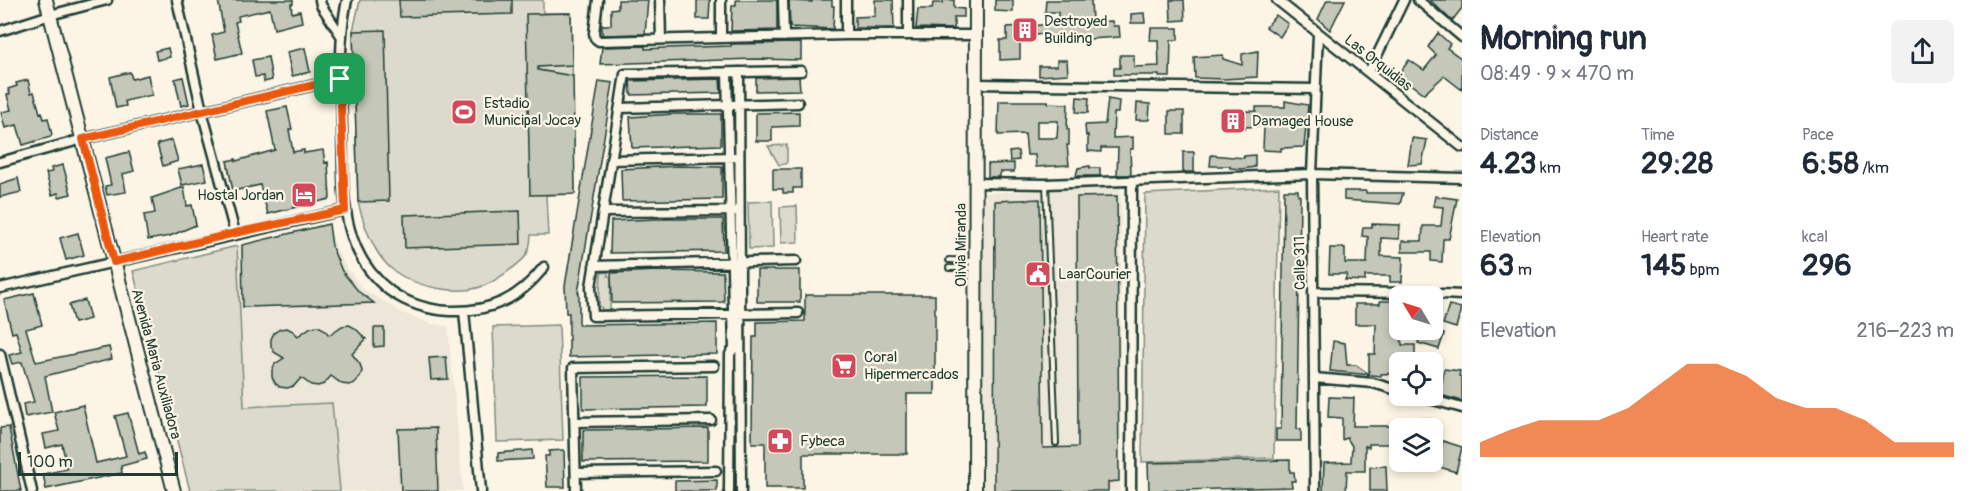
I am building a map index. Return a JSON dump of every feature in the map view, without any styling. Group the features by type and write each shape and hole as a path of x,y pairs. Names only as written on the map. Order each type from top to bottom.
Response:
{"main road":[{"name":"Avenida Maria Auxiliadora","path":"46,0 174,491"},
{"name":"Olivia Miranda","path":"975,491 976,0"}],"street":[{"path":"0,31 107,0"},
{"path":"177,0 202,111 235,233"},
{"path":"320,0 321,6 342,38"},
{"path":"347,0 340,79 345,210 355,248 364,263 384,286 408,302 426,308 464,311 488,308 510,298 529,284 544,267"},
{"path":"598,0 594,33 597,40 976,35"},
{"path":"660,0 661,39"},
{"path":"721,0 721,38"},
{"path":"783,0 784,37"},
{"path":"846,0 846,35"},
{"path":"908,0 908,35"},
{"name":"Las Orquidias","path":"1277,0 1462,147"},
{"path":"1369,72 1404,0"},
{"path":"1418,0 1462,37"},
{"name":"Calle 311","path":"1316,491 1312,174 1318,34"},
{"path":"798,313 593,316 591,287 625,74 801,71"},
{"path":"727,72 729,157 735,211 741,491"},
{"path":"735,211 739,157 739,72"},
{"path":"0,162 83,139 340,79"},
{"path":"976,84 1315,89"},
{"path":"620,108 798,103"},
{"path":"611,160 739,157"},
{"path":"976,183 1046,184 1312,174 1462,178"},
{"path":"1131,491 1132,181"},
{"path":"0,288 235,233 345,210"},
{"path":"603,212 735,211"},
{"path":"594,266 796,261"},
{"path":"1314,292 1462,295"},
{"path":"464,311 481,491"},
{"path":"729,491 730,354 734,348 736,314"},
{"path":"0,354 32,491"},
{"path":"576,491 573,368 714,366"},
{"path":"1314,378 1373,384 1389,388"},
{"path":"1443,403 1462,408"},
{"path":"730,409 741,408"},
{"path":"574,422 711,420"},
{"path":"730,471 741,470"},
{"path":"576,473 716,471"}],"lane":[{"path":"1046,184 1056,443"},
{"path":"949,260 976,265"},
{"path":"949,268 976,265"}],"shaded area":[{"name":"Estadio Municipal Jocay","path":"360,0 543,0 543,13 571,13 575,194 546,195 548,235 531,235 529,248 522,261 486,285 473,289 450,290 414,282 387,265 371,240 358,202 353,31"},
{"path":"787,145 787,162 779,165 768,146"},
{"path":"1121,187 1120,491 982,491 985,193"},
{"path":"1279,187 1274,458 1142,462 1145,194"},
{"path":"772,201 773,248 749,249 748,202"},
{"path":"797,206 798,242 781,243 780,207"},
{"path":"329,224 336,249 363,289 403,313 432,324 448,326 463,491 340,491 332,404 244,407 237,246"},
{"path":"237,246 244,407 332,403 340,491 190,491 133,271"},
{"path":"608,272 608,276 611,277 610,310 603,310 599,305 601,273"},
{"path":"559,325 563,440 497,442 493,327"},
{"path":"734,415 737,417 737,467 734,465"}],"building":[{"path":"218,0 293,0 292,13 300,11 302,22 274,29 270,9 238,16 239,21 235,22 242,53 217,59 212,35 224,32"},
{"path":"399,0 512,0 512,14 400,17"},
{"path":"618,0 648,0 645,34 602,35 602,25 611,25 611,9 618,8"},
{"path":"697,0 710,0 709,19 697,19"},
{"path":"736,0 777,0 777,30 731,31 732,5 736,5"},
{"path":"812,0 832,0 833,29 790,27 789,1 812,2"},
{"path":"875,0 893,0 894,28 855,28 855,17 875,16"},
{"path":"943,0 954,0 954,8 964,9 964,17 954,17 954,29 916,28 918,9 932,9 933,3 943,3"},
{"path":"995,0 1013,0 1013,12 995,11"},
{"path":"1046,0 1091,0 1092,22 1112,21 1113,26 1119,26 1120,37 1089,39 1089,37 1043,36 1043,34 1020,37 1020,59 1000,60 1000,40 1007,40 1007,27 1058,24 1058,12 1045,12"},
{"path":"1170,0 1184,0 1185,20 1171,21"},
{"path":"1327,0 1345,0 1330,30 1318,19"},
{"path":"1430,0 1462,0 1462,8 1452,21"},
{"path":"571,13 572,65 538,67 538,70 573,76 575,194 530,195 526,14"},
{"path":"1144,13 1145,23 1131,23 1131,14"},
{"path":"1276,15 1288,24 1280,37 1266,27"},
{"path":"1151,28 1178,28 1178,40 1171,40 1170,77 1114,75 1114,68 1120,68 1120,55 1134,55 1134,67 1159,66 1158,40 1150,40"},
{"path":"385,30 389,201 358,202 353,31"},
{"path":"1438,33 1450,44 1447,48 1462,59 1462,90 1444,76 1424,94 1398,75 1409,60 1424,70 1436,55 1428,47"},
{"path":"801,43 801,60 754,59 600,64 602,47 645,46 645,49"},
{"path":"168,48 170,57 157,60 155,51"},
{"path":"305,48 310,72 292,76 287,52"},
{"path":"1258,51 1257,77 1195,78 1194,57 1223,55 1223,59 1242,65 1242,54"},
{"path":"268,57 272,80 264,82 263,76 255,77 252,60"},
{"path":"1057,60 1067,60 1068,74 1039,76 1039,66 1057,66"},
{"path":"130,72 132,79 148,75 152,95 125,101 126,106 116,108 110,77"},
{"path":"183,77 189,104 181,106 175,79"},
{"path":"799,77 800,90 756,91 756,78"},
{"path":"720,79 721,93 631,95 630,81"},
{"path":"28,80 40,113 42,112 44,119 48,118 52,135 23,145 17,125 5,128 1,112 11,110 7,95 10,94 8,89 17,86 16,83"},
{"path":"599,81 613,83 578,293 579,325 717,323 717,354 569,357 569,313 566,313 565,286"},
{"path":"1077,97 1089,98 1088,113 1076,112"},
{"path":"1108,99 1119,101 1118,113 1114,113 1113,138 1133,137 1133,149 1130,149 1131,173 1128,175 1117,175 1118,148 1101,148 1101,152 1088,151 1088,135 1086,136 1085,125 1105,124"},
{"path":"999,101 1048,101 1048,103 1068,104 1069,165 1036,167 1035,155 1027,155 1025,134 998,135","holes":["1037,121 1058,121 1057,138 1037,138"]},
{"path":"1285,101 1308,105 1304,147 1281,148 1281,151 1263,150 1264,126 1222,129 1222,112 1256,111 1256,107 1285,107"},
{"path":"1137,103 1150,104 1149,120 1136,120"},
{"path":"287,107 292,129 289,130 293,152 323,150 325,163 328,162 330,199 268,214 260,185 233,191 227,161 236,159 236,161 275,150 267,111"},
{"path":"1169,111 1184,111 1184,134 1169,134"},
{"path":"799,112 799,126 772,127 772,141 756,141 756,113"},
{"path":"721,114 721,145 632,148 630,117"},
{"path":"1412,138 1427,140 1422,164 1408,165"},
{"path":"172,140 178,161 163,166 157,144"},
{"path":"1018,151 1019,160 1010,161 1009,152"},
{"path":"129,152 134,171 123,174 126,192 107,195 105,186 111,185 105,158"},
{"path":"1183,152 1194,152 1194,172 1183,172"},
{"path":"1211,155 1244,158 1244,156 1255,155 1255,167 1241,169 1230,168 1230,166 1210,166"},
{"path":"1014,163 1014,172 1000,172 1000,177 988,177 988,164"},
{"path":"203,164 207,180 182,185 178,169"},
{"path":"63,165 71,194 59,197 58,193 52,195 46,173 52,172 51,168"},
{"path":"678,166 722,167 722,199 622,201 621,169"},
{"path":"1090,166 1090,168 1100,168 1100,176 1076,176 1078,168"},
{"path":"773,169 801,169 801,188 793,188 793,193 783,193 783,189 773,189"},
{"path":"18,178 21,192 0,197 0,184"},
{"path":"184,187 187,206 192,205 196,225 170,236 148,240 144,215 155,213 152,198"},
{"path":"1284,190 1298,190 1300,196 1297,429 1301,429 1301,441 1276,441 1276,429 1281,429"},
{"path":"1344,191 1403,193 1400,204 1344,200"},
{"path":"1117,196 1119,481 1108,482 1108,491 994,491 995,201 1040,199 1043,448 1078,447 1077,197"},
{"path":"1435,196 1457,199 1449,239 1443,239 1442,262 1431,261 1431,252 1402,252 1402,241 1422,241 1423,226 1441,226 1443,207 1433,206"},
{"path":"520,211 521,244 405,248 404,215"},
{"path":"723,219 724,251 610,253 611,221"},
{"path":"329,224 332,247 342,271 359,292 374,303 243,307 242,245"},
{"path":"1372,224 1400,225 1399,239 1381,238 1381,256 1403,257 1402,282 1390,282 1390,276 1365,276 1365,281 1345,280 1347,274 1329,274 1330,248 1345,248 1345,263 1367,263 1368,237 1362,236 1363,227 1372,227"},
{"path":"78,233 84,255 66,260 60,238"},
{"path":"757,270 800,270 800,302 757,302"},
{"path":"723,272 724,302 612,303 611,273"},
{"path":"34,293 42,325 26,329 36,362 109,347 112,359 45,376 52,412 25,417 23,404 34,402 22,362 12,364 9,355 22,352 16,332 12,333 4,300"},
{"name":"Coral Hipermercados","path":"805,295 935,295 935,394 907,394 907,454 803,454 803,488 765,488 765,443 752,443 753,337 757,337 757,322 805,321"},
{"path":"85,300 90,319 74,323 69,305"},
{"path":"1380,301 1389,301 1389,340 1402,340 1402,345 1415,345 1415,352 1389,352 1389,374 1381,374 1381,376 1330,371 1333,341 1345,343 1347,365 1356,365 1369,374 1369,354 1375,354 1376,324 1355,324 1355,304 1380,304"},
{"path":"1449,305 1461,308 1456,328 1443,324"},
{"path":"349,325 366,339 352,354 360,364 362,371 355,383 342,384 331,376 324,384 318,386 311,385 301,378 294,386 287,388 275,383 272,370 275,364 284,358 274,352 271,346 274,333 287,328 298,336 311,327 318,326 329,335 342,326"},
{"path":"374,328 384,328 384,346 374,347"},
{"path":"1419,340 1442,340 1439,349 1418,343"},
{"path":"446,357 448,379 431,380 429,358"},
{"path":"1444,369 1460,371 1462,401 1443,396"},
{"path":"707,376 707,407 583,409 583,377"},
{"path":"1329,397 1354,398 1353,426 1389,426 1389,444 1365,446 1365,471 1347,471 1346,491 1323,491 1324,463 1351,462 1352,446 1347,438 1342,440 1342,418 1328,417"},
{"path":"83,405 96,463 126,456 115,416 128,413 139,454 145,452 147,459 121,466 122,473 46,489 43,474 67,469 62,444 46,448 43,434 59,431 54,412"},
{"path":"9,427 21,491 0,491 0,428"},
{"path":"436,428 438,491 401,491 398,429"},
{"path":"708,428 708,461 583,462 583,430"},
{"path":"1443,441 1462,447 1456,472 1443,468"},
{"path":"532,450 533,459 498,461 498,453"},
{"path":"564,450 565,487 547,487 545,456 549,456 549,451"},
{"path":"1290,460 1290,472 1294,472 1295,481 1291,481 1292,487 1149,491 1148,463"},
{"path":"1386,466 1387,491 1370,491 1370,467"},
{"path":"717,480 717,491 675,491 675,481"}],"place":[{"name":"Destroyed Building","path":"1025,30"},
{"name":"Estadio Municipal Jocay","path":"464,112"},
{"name":"Damaged House","path":"1233,121"},
{"name":"Hostal Jordan","path":"304,195"},
{"name":"LaarCourier","path":"1038,274"},
{"name":"Coral Hipermercados","path":"844,366"},
{"name":"Fybeca","path":"780,441"}],"route":[{"path":"340,79 345,210 114,262 83,139 340,79"}]}
